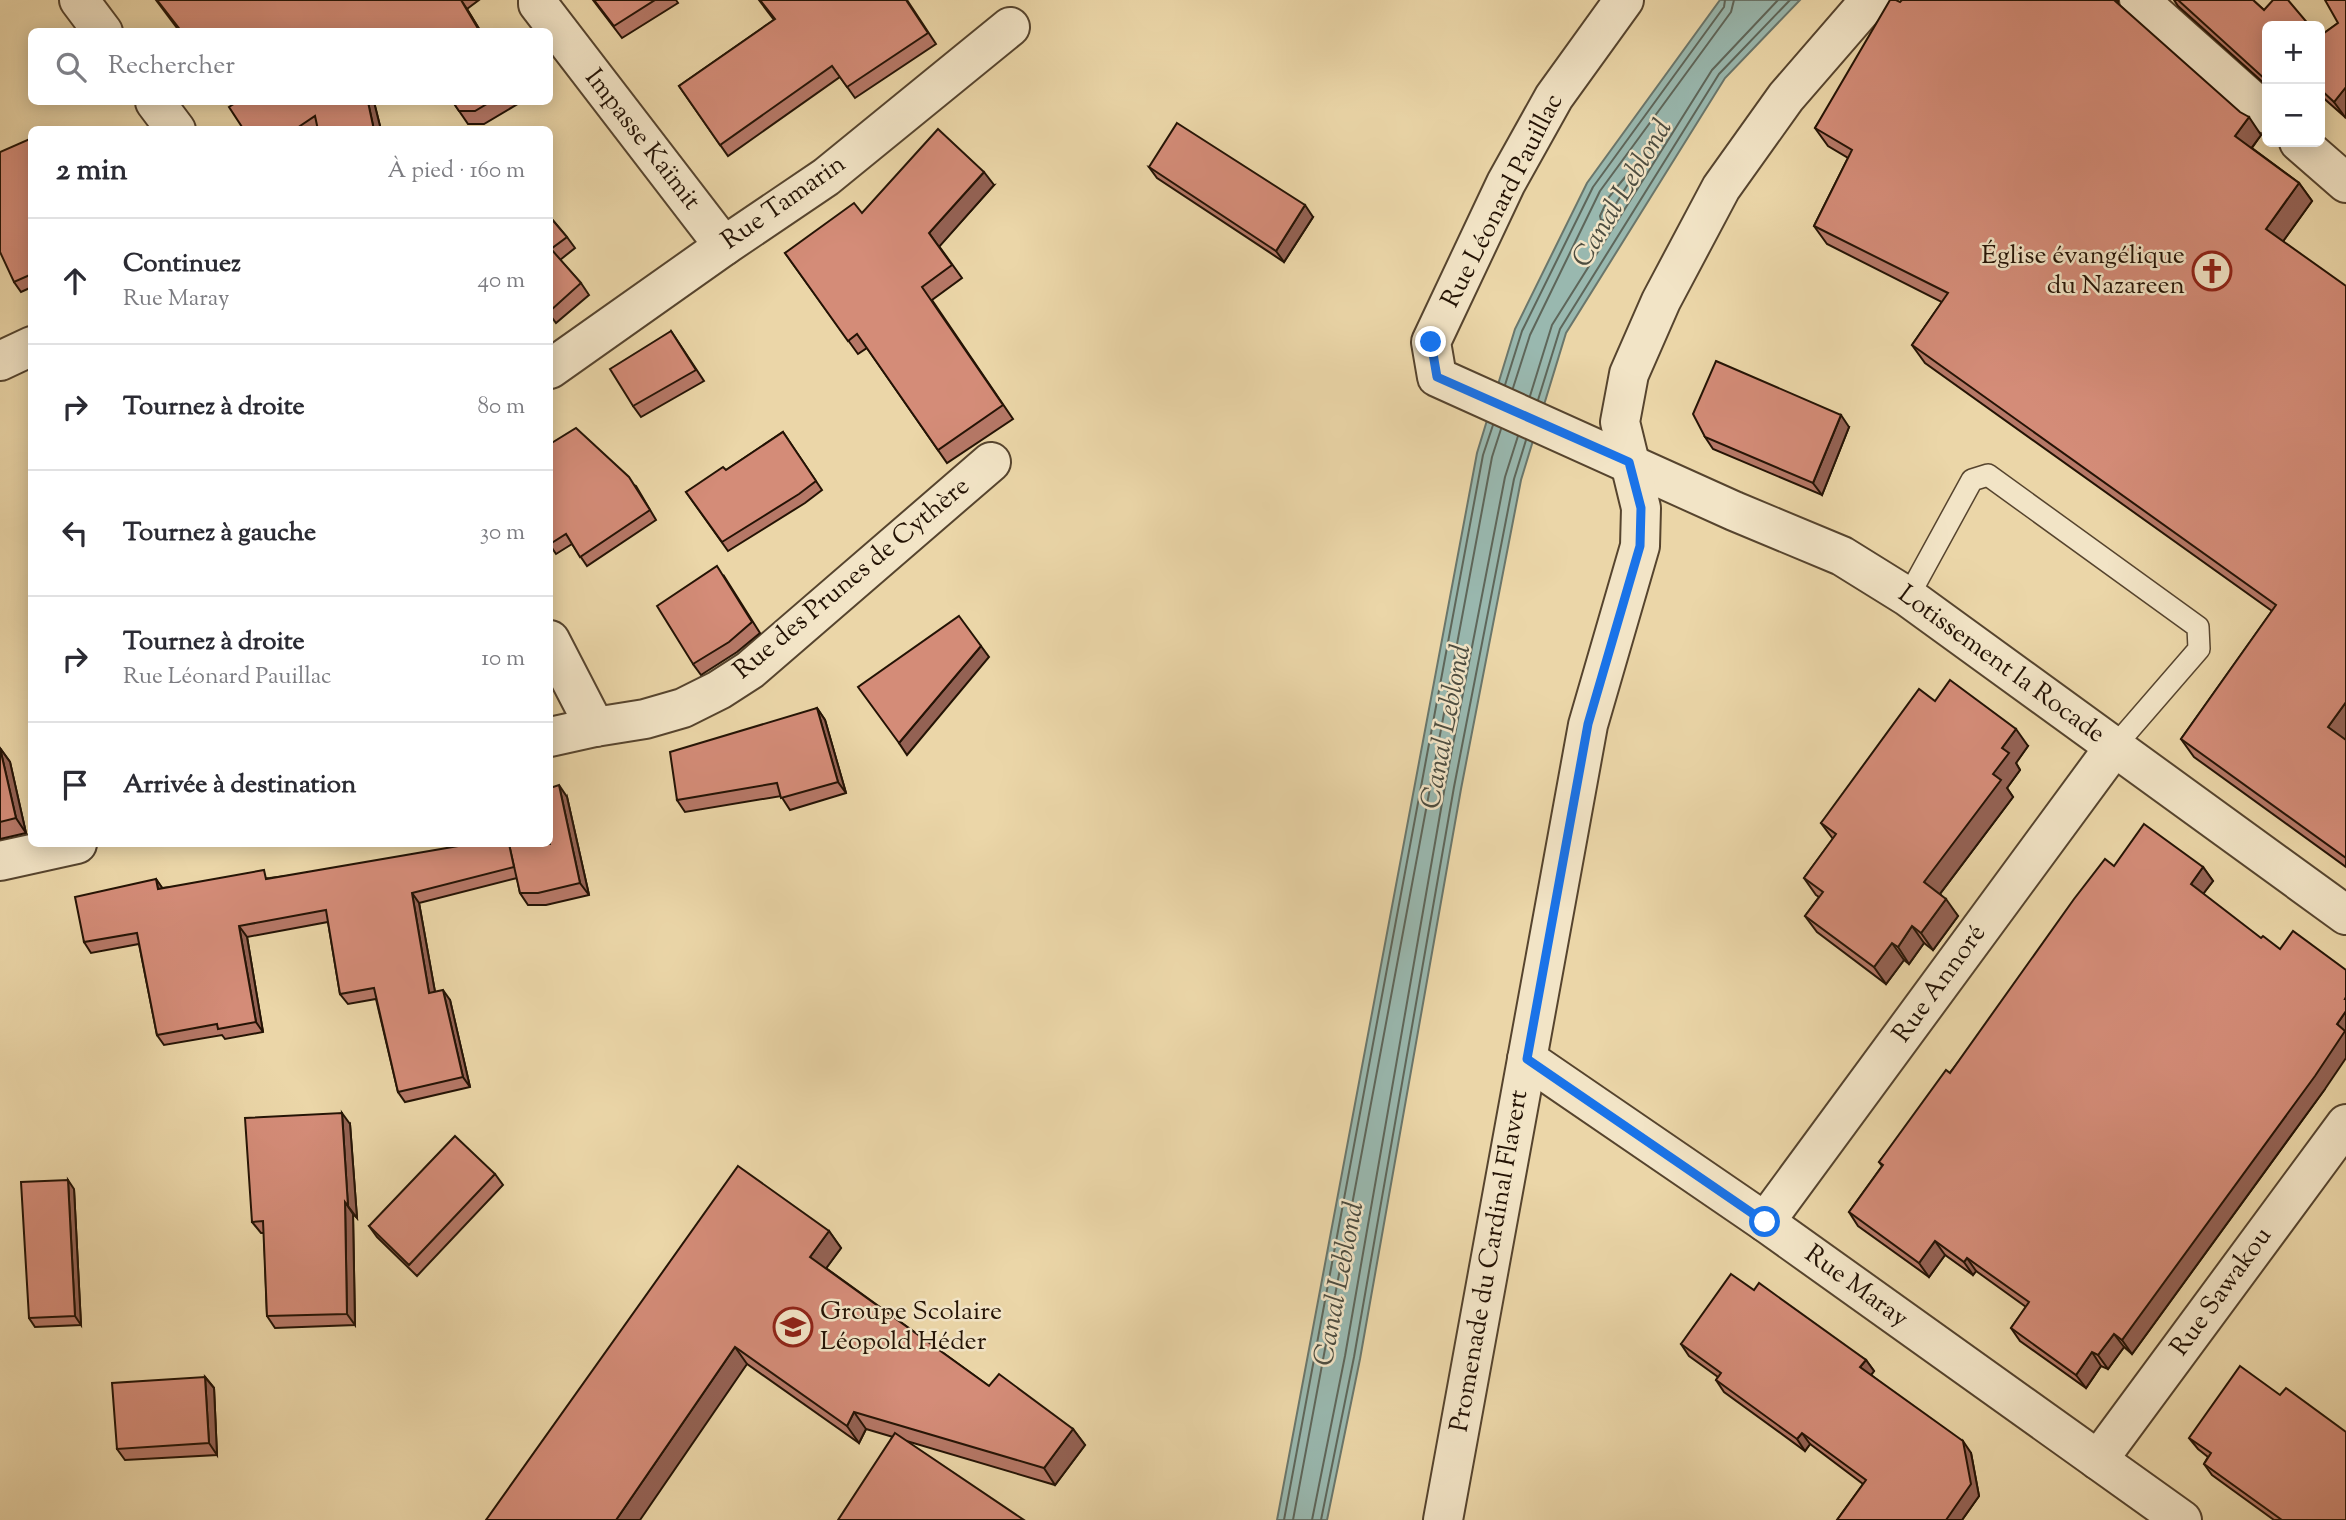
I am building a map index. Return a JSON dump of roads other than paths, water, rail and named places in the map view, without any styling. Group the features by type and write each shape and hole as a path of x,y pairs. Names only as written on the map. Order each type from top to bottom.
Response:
{"street":[{"path":"79,0 100,28"},
{"name":"Impasse Kaïmit","path":"538,0 538,5 724,246"},
{"name":"Rue Léonard Pauillac","path":"1437,377 1431,342 1506,183 1554,97 1624,0"},
{"name":"Promenade du Cardinal Flavert","path":"1443,1520 1588,724 1640,546 1641,508 1620,422 1629,374 1661,301 1721,188 1786,97 1870,0"},
{"path":"2138,0 2262,110"},
{"name":"Rue Tamarin","path":"553,367 826,177 1010,27"},
{"path":"157,105 173,126"},
{"path":"2305,147 2346,183"},
{"path":"0,361 28,348"},
{"name":"Lotissement la Rocade","path":"1437,377 1734,511 1842,556 1908,597 2346,915"},
{"name":"Rue des Prunes de Cythère","path":"553,736 645,719 683,708 751,670 990,462"},
{"path":"553,646 595,727"},
{"name":"Rue Annoré","path":"1765,1222 2115,746"},
{"path":"0,861 63,847"},
{"name":"Rue Maray","path":"1527,1059 1765,1222 2182,1520"},
{"name":"Rue Sawakou","path":"2098,1460 2346,1124"}],"lane":[{"path":"1908,597 1972,480 1988,475 2198,627 2199,649 2115,746"}],"water":[{"name":"Canal Leblond","path":"1720,0 1800,0 1725,78 1566,333 1521,480 1461,789 1360,1359 1327,1520 1277,1520 1477,453 1515,329 1587,183"}],"place":[{"name":"Église évangélique du Nazareen","path":"2212,271"},
{"name":"Groupe Scolaire Léopold Héder","path":"793,1327"}]}
